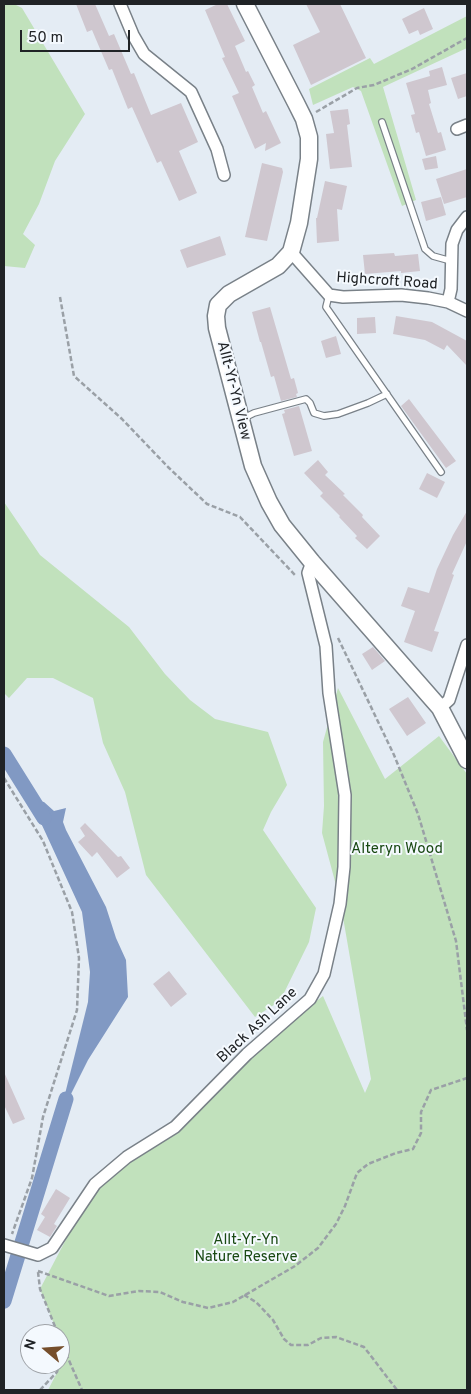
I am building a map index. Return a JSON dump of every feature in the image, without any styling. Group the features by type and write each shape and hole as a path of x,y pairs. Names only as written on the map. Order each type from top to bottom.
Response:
{"street":[{"path":"120,4 133,35 144,54 191,92 217,149 224,175"},
{"path":"245,4 304,119 309,137 309,159 299,223 291,252"},
{"path":"448,302 451,289 452,244 457,230 467,217"},
{"name":"Highcroft Road","path":"291,252 330,295 343,297 401,295 448,302 467,311"},
{"name":"Allt-Yr-Yn View","path":"291,252 278,266 229,294 218,305 216,316 217,328 253,466 269,502 310,568 440,708 467,760"},
{"name":"Black Ash Lane","path":"35,1254 52,1248 95,1184 127,1157 175,1127 247,1054 310,999 324,974 340,904 344,867 345,795 329,693 326,646 310,568"},
{"path":"440,708 449,700 467,645"},
{"path":"6,1245 35,1254"}],"lane":[{"path":"382,122 425,249 433,256 451,261"},
{"path":"330,295 326,308 441,472"},
{"path":"241,420 254,413 306,399 310,402 314,413 324,416 338,414 387,394"}],"path":[{"path":"304,119 357,88 390,79 412,69 467,38"},
{"path":"60,298 74,376 122,419 207,504 240,517 296,576 310,568"},
{"path":"337,634 394,755 418,814 456,941 467,1030"},
{"path":"4,778 43,841 72,912 79,958 77,1010 43,1117 32,1178 6,1245"},
{"path":"38,1271 109,1296 139,1291 160,1292 183,1302 208,1308 233,1302 295,1266 318,1248 336,1224 346,1206 357,1172 368,1164 396,1153 413,1149 421,1133 421,1112 431,1090 467,1078"},
{"path":"35,1254 40,1289 54,1324"},
{"path":"244,1295 256,1302 273,1320 284,1339 291,1345 308,1345 321,1338 336,1337 364,1347 397,1390"},
{"path":"70,1364 82,1390"},
{"path":"40,1390 55,1374"}],"green space":[{"path":"4,4 14,4 22,8 85,114 55,161 39,204 23,234 35,245 25,268 4,266"},
{"path":"467,16 467,48 383,87 416,200 402,206 361,91 353,87 313,105 309,89 370,58 374,64"},
{"path":"4,502 40,555 129,627 165,674 190,700 215,719 268,732 287,785 263,830 316,908 309,942 280,1001 255,1017 146,875 125,792 103,743 93,698 53,678 27,678 9,698 4,693"},
{"path":"338,688 385,779 439,736 467,774 467,1390 48,1390 56,1374 70,1374 70,1324 54,1324 40,1289 95,1184 175,1127 247,1054 323,996 365,1093 371,1079 340,900 322,833 324,806 323,742"}],"water":[{"path":"33,800 44,802 54,811 66,808 63,822 66,830 106,907 116,938 126,960 128,997 88,1060 59,1118 88,1002 90,972 82,912 41,823"}],"building":[{"path":"76,4 95,4 109,36 114,34 131,74 134,73 151,115 181,103 198,142 179,151 197,193 179,201 161,161 157,163 132,107 128,109 112,69 109,70 92,30 87,32"},
{"path":"218,4 227,4 245,41 235,46 246,72 248,71 255,85 252,87 263,113 266,111 281,143 265,151 266,143 255,149 232,96 239,93 222,58 225,57 205,10"},
{"path":"306,4 340,4 366,58 311,85 293,45 320,32"},
{"path":"424,8 433,29 420,35 418,30 409,34 402,19"},
{"path":"442,67 447,85 428,90 431,103 429,104 438,133 441,132 446,150 426,156 419,132 416,133 411,115 415,114 406,83 430,76 429,71"},
{"path":"467,73 467,96 458,99 451,78"},
{"path":"348,109 350,124 347,125 352,167 330,169 326,134 334,133 330,111"},
{"path":"436,156 438,168 425,170 422,159"},
{"path":"262,163 282,168 283,172 267,241 245,237"},
{"path":"467,169 467,197 444,204 436,179"},
{"path":"325,181 347,186 342,210 337,209 339,241 317,243 316,218"},
{"path":"441,197 446,215 426,221 421,202"},
{"path":"220,236 226,255 187,268 180,250"},
{"path":"394,253 395,256 418,254 420,271 365,274 363,255"},
{"path":"270,307 291,379 294,378 298,393 296,394 297,397 281,401 274,376 271,377 252,312"},
{"path":"396,316 432,322 467,341 467,366 447,345 444,350 425,340 393,334"},
{"path":"375,317 376,333 357,334 357,318"},
{"path":"336,336 341,354 326,358 321,341"},
{"path":"409,399 456,461 446,468 401,406"},
{"path":"299,406 312,451 294,456 282,414 285,413 284,410"},
{"path":"318,460 328,472 325,475 345,494 343,495 380,536 367,549 355,538 357,536 340,516 320,496 323,493 304,473"},
{"path":"427,473 445,482 437,498 419,489"},
{"path":"467,511 467,541 452,574 454,575 434,631 439,632 432,652 404,642 415,611 401,606 408,587 429,593 437,569"},
{"path":"373,647 385,661 372,670 362,654"},
{"path":"408,697 426,723 407,736 389,709"},
{"path":"85,823 118,857 121,856 130,868 117,878 97,852 92,857 78,842 85,836 80,828"},
{"path":"169,971 187,994 171,1007 153,984"},
{"path":"4,1072 25,1119 13,1124 4,1105"},
{"path":"56,1189 70,1198 54,1224 57,1226 50,1237 37,1230 45,1217 41,1214"}],"waterway":[{"path":"4,754 44,818"},
{"path":"4,1301 66,1099"}],"park label":[{"name":"Alteryn Wood","path":"397,850"},
{"name":"Allt-Yr-Yn Nature Reserve","path":"246,1250"}]}
